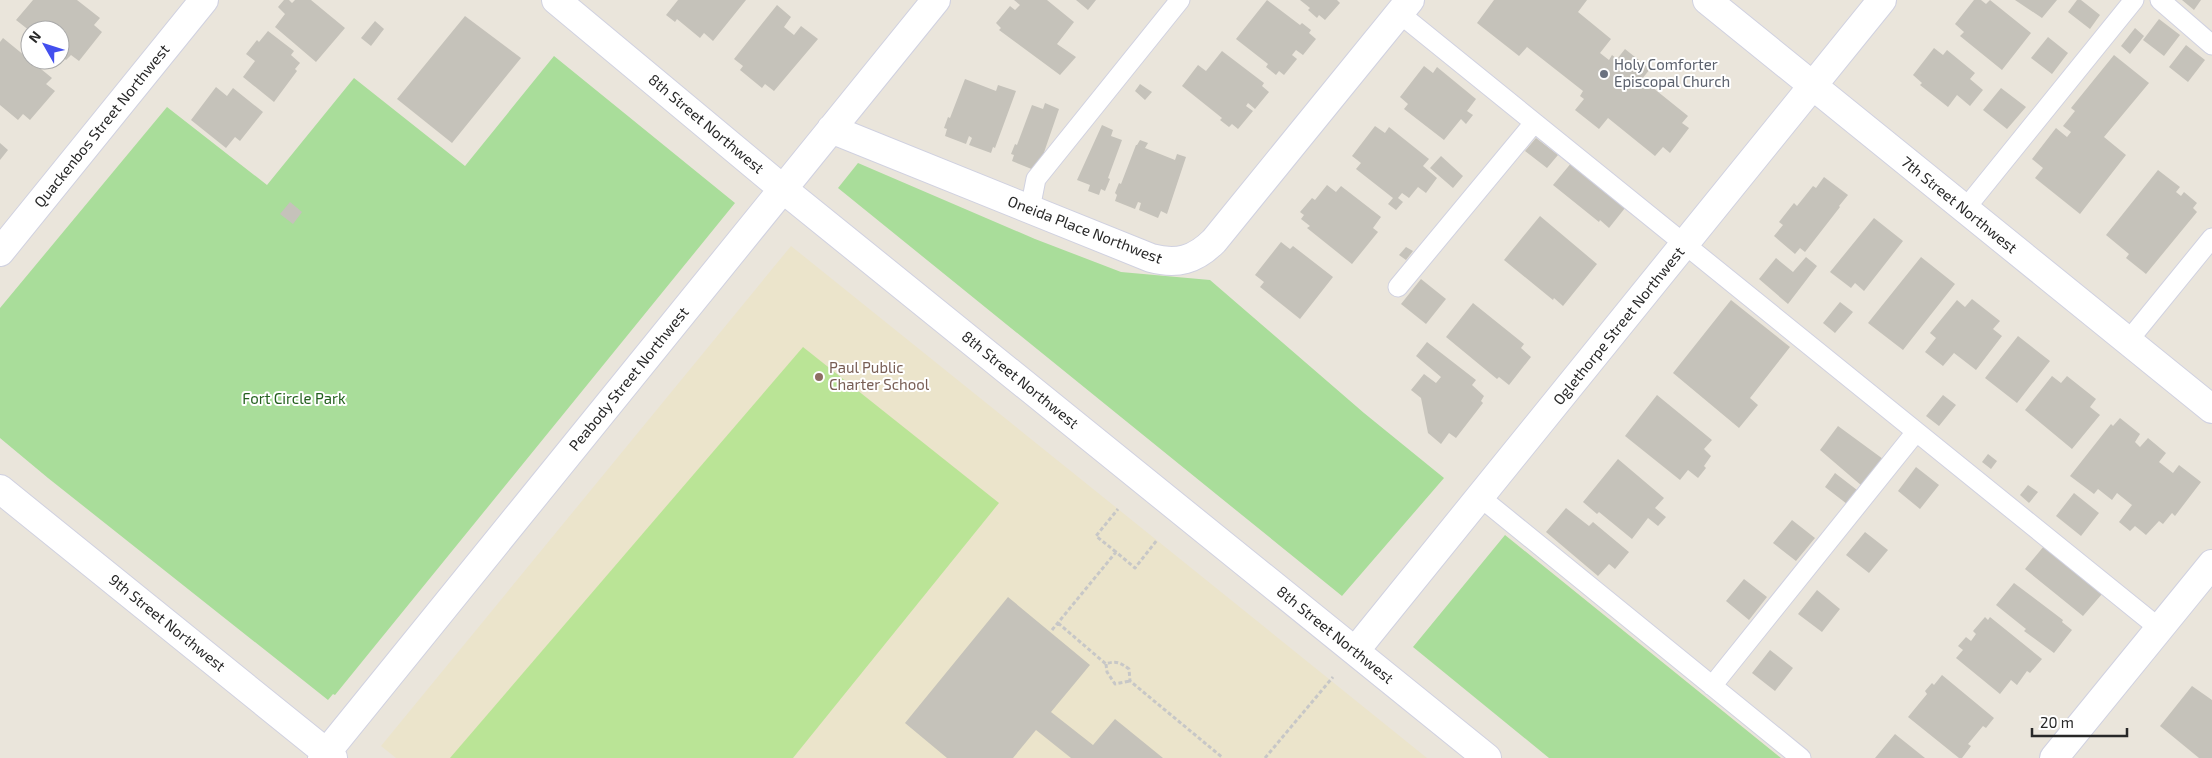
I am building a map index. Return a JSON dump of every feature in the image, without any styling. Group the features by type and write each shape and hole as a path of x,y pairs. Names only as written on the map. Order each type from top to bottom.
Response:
{"street":[{"name":"Quackenbos Street Northwest","path":"0,252 204,0"},
{"name":"8th Street Northwest","path":"556,0 783,189 1486,758"},
{"name":"Peabody Street Northwest","path":"327,756 936,0"},
{"name":"7th Street Northwest","path":"1707,0 2212,409"},
{"name":"Oglethorpe Street Northwest","path":"1355,651 1882,0"},
{"name":"Oneida Place Northwest","path":"832,129 1151,258 1165,262 1192,258 1204,251 1214,241 1404,7"},
{"name":"9th Street Northwest","path":"0,489 327,756"},
{"path":"2054,758 2212,564"}],"lane":[{"path":"1030,209 1036,179 1180,0"},
{"path":"1964,209 2134,0"},
{"path":"2160,0 2212,45"},
{"path":"1404,7 1534,123 2159,628"},
{"path":"1398,287 1534,123"},
{"path":"2128,341 2212,238"},
{"path":"1712,686 1916,432"},
{"path":"1480,497 1801,758"}],"path":[{"path":"1118,508 1096,536 1135,568 1157,540"},
{"path":"1052,630 1116,552"},
{"path":"1058,623 1106,664 1107,672 1115,684 1130,681"},
{"path":"1106,664 1112,661 1121,662 1129,669 1130,681 1223,758"},
{"path":"1265,758 1333,677"}],"shaded area":[{"name":"Paul Public Charter School","path":"791,246 1427,758 396,758 381,746"}],"green space":[{"name":"Fort Circle Park","path":"554,56 735,203 335,695 333,694 328,700 0,438 0,308 167,107 267,185 354,78 465,166"},
{"path":"858,163 1035,239 1121,272 1210,280 1364,413 1444,478 1342,596 838,188"},
{"path":"803,347 999,503 793,758 450,758"},
{"path":"1505,535 1781,758 1549,758 1413,647"}],"building":[{"path":"33,0 77,0 100,18 94,25 102,32 79,61 70,56 70,20 20,20 20,23 16,20"},
{"path":"284,0 289,0 292,3 295,0 311,0 345,28 316,62 275,27 285,14 278,7"},
{"path":"678,0 746,0 713,41 704,33 700,38 677,19 675,22 666,15"},
{"path":"1014,0 1047,0 1074,22 1057,44 1076,57 1060,75 999,30 1001,28 996,23 1010,6 1015,10 1020,5"},
{"path":"1076,0 1096,0 1088,10"},
{"path":"1267,0 1300,25 1302,23 1311,30 1309,33 1316,39 1303,55 1296,50 1292,55 1297,59 1284,75 1279,71 1276,75 1266,67 1268,64 1236,39"},
{"path":"1300,0 1337,0 1340,3 1325,20 1319,15 1317,18 1308,10 1310,8"},
{"name":"Holy Comforter Episcopal Church","path":"1494,0 1587,0 1578,12 1611,39 1600,53 1609,60 1612,55 1617,59 1625,49 1650,69 1642,79 1688,116 1682,123 1689,128 1670,153 1663,147 1655,156 1608,118 1599,129 1575,110 1584,99 1580,96 1583,91 1527,47 1519,56 1477,23"},
{"path":"1974,0 1981,0 1986,4 1990,0 2031,33 2002,70 1960,36 1964,32 1955,24"},
{"path":"2015,0 2057,0 2042,18"},
{"path":"2077,0 2081,0 2100,15 2090,29 2068,12"},
{"path":"2182,0 2201,0 2194,10"},
{"path":"777,5 791,17 784,27 794,35 801,26 818,39 774,91 765,84 762,88 740,70 743,66 734,59"},
{"path":"465,16 521,58 452,143 397,99"},
{"path":"2159,19 2180,35 2164,56 2143,40"},
{"path":"375,21 384,29 371,46 361,38"},
{"path":"2135,28 2144,36 2130,54 2121,46"},
{"path":"268,31 294,51 291,55 300,63 295,69 297,71 274,102 243,77 255,61 246,54 257,40 259,42"},
{"path":"2048,37 2068,53 2052,74 2031,58"},
{"path":"3,38 20,52 20,70 42,70 52,78 46,84 55,91 30,120 23,114 18,120 0,105 0,42"},
{"path":"2186,45 2205,60 2188,82 2169,67"},
{"path":"1934,48 1943,55 1947,50 1975,73 1970,79 1983,90 1970,106 1957,95 1948,107 1920,85 1922,83 1913,75"},
{"path":"1222,51 1264,83 1262,86 1269,92 1255,109 1248,103 1246,106 1253,111 1238,129 1232,124 1229,127 1220,120 1222,118 1182,86 1198,65 1206,71"},
{"path":"2114,55 2149,83 2104,137 2126,155 2080,214 2035,178 2043,168 2032,159 2056,128 2067,137 2071,132 2063,126 2075,111 2071,108"},
{"path":"1424,66 1433,73 1437,67 1476,99 1467,111 1473,115 1466,124 1461,119 1444,140 1404,109 1408,104 1400,97"},
{"path":"965,79 996,91 998,85 1016,91 995,148 993,147 991,153 969,145 972,138 969,136 966,144 945,136 947,129 944,128 948,117 950,118"},
{"path":"1140,84 1152,92 1145,100 1135,91"},
{"path":"216,87 227,96 233,88 263,112 240,141 235,137 226,148 191,120"},
{"path":"2001,88 2026,107 2007,129 1983,110"},
{"path":"1045,103 1059,109 1040,164 1036,163 1034,170 1012,161 1014,155 1011,154 1015,144 1017,145 1032,105 1043,109"},
{"path":"1102,125 1113,130 1111,136 1122,140 1105,191 1101,189 1099,195 1088,191 1090,185 1077,180"},
{"path":"1375,126 1385,133 1389,127 1429,159 1423,166 1437,178 1426,193 1418,187 1409,198 1402,193 1398,198 1403,202 1396,210 1388,204 1393,198 1356,169 1361,163 1352,156"},
{"path":"1536,138 1558,155 1547,168 1525,151"},
{"path":"1140,140 1148,143 1145,148 1175,160 1177,154 1186,157 1167,214 1161,211 1158,218 1139,210 1141,203 1138,202 1135,209 1115,201 1117,195 1115,193 1119,183 1121,184 1136,145"},
{"path":"0,143 8,150 0,160"},
{"path":"1441,156 1463,176 1453,188 1430,168"},
{"path":"1572,162 1617,199 1616,201 1625,208 1609,228 1553,185"},
{"path":"2158,170 2180,187 2176,192 2181,196 2184,192 2197,203 2193,208 2197,212 2146,274 2126,258 2129,254 2106,235"},
{"path":"1824,177 1848,195 1805,252 1800,248 1795,254 1774,236 1783,225 1779,222 1794,203 1797,206 1813,186 1816,188"},
{"path":"1327,185 1336,192 1341,186 1381,217 1373,228 1378,232 1352,264 1307,228 1310,226 1301,219 1304,215 1300,212 1312,198 1315,200"},
{"path":"290,202 302,212 293,224 280,214"},
{"path":"1540,216 1597,264 1563,306 1504,260"},
{"path":"1874,218 1903,241 1864,291 1855,283 1851,288 1830,272"},
{"path":"1281,242 1290,249 1293,246 1333,277 1300,319 1260,287 1264,282 1255,275"},
{"path":"1406,247 1413,251 1406,260 1399,255"},
{"path":"1806,257 1817,266 1788,304 1759,279 1776,258 1793,272"},
{"path":"1921,257 1955,284 1903,350 1868,323"},
{"path":"1421,279 1446,299 1426,324 1401,304"},
{"path":"1972,299 2000,321 1993,329 2002,336 1976,370 1954,353 1943,366 1925,352 1936,338 1930,333 1957,300 1965,307"},
{"path":"1731,300 1790,347 1750,398 1758,405 1739,428 1673,373"},
{"path":"1840,302 1853,312 1835,333 1823,323"},
{"path":"1473,303 1524,344 1521,348 1531,357 1509,385 1499,377 1497,379 1446,337"},
{"path":"2018,336 2050,361 2017,403 1985,378"},
{"path":"1427,342 1476,380 1472,385 1484,396 1481,401 1483,403 1456,438 1449,433 1441,444 1428,433 1421,398 1411,390 1424,374 1436,383 1441,377 1416,356"},
{"path":"2052,376 2061,383 2067,376 2096,399 2090,407 2100,415 2072,449 2025,410"},
{"path":"1657,395 1712,440 1704,449 1711,456 1704,466 1706,468 1698,478 1688,470 1680,480 1625,436"},
{"path":"1943,395 1956,405 1939,426 1926,416"},
{"path":"2120,418 2140,434 2135,442 2140,447 2148,438 2166,453 2159,462 2173,473 2179,465 2201,482 2175,516 2172,513 2163,524 2159,521 2146,535 2135,526 2130,531 2119,522 2132,505 2117,493 2112,500 2098,489 2094,494 2070,476 2111,424 2113,426"},
{"path":"1838,426 1883,459 1862,486 1820,450"},
{"path":"1988,454 1997,461 1991,469 1982,462"},
{"path":"1618,459 1664,498 1655,508 1666,517 1658,526 1648,518 1632,539 1599,512 1597,514 1583,502"},
{"path":"1916,467 1939,485 1920,509 1898,491"},
{"path":"1835,473 1857,490 1847,504 1825,487"},
{"path":"2028,485 2038,492 2029,503 2020,495"},
{"path":"2074,493 2099,513 2081,536 2056,516"},
{"path":"1566,508 1589,526 1593,522 1629,552 1615,569 1609,564 1598,576 1546,532"},
{"path":"1792,520 1815,538 1796,561 1773,543"},
{"path":"1865,532 1888,550 1869,573 1846,555"},
{"path":"2044,546 2102,594 2083,616 2025,569"},
{"path":"1744,579 1767,597 1749,620 1726,601"},
{"path":"2014,583 2063,620 2062,622 2072,630 2054,653 2024,631 2026,629 1996,605"},
{"path":"1817,590 1840,609 1822,632 1798,614"},
{"path":"1008,597 1090,665 1051,712 1093,745 1115,719 1163,758 1071,758 1036,730 1013,758 947,758 905,723"},
{"path":"1985,617 1988,620 1990,617 2042,659 2030,673 2027,671 2017,685 2011,680 2000,694 1956,658 1963,650 1958,646 1966,637 1971,641 1976,634 1973,631"},
{"path":"1770,650 1793,668 1775,691 1752,673"},
{"path":"1942,675 1994,718 1986,728 1983,726 1968,744 1971,746 1962,758 1959,758 1908,717 1927,694 1925,691 1932,683 1934,685"},
{"path":"2192,686 2212,700 2212,758 2199,758 2160,726"},
{"path":"1895,734 1925,758 1875,758"}],"place":[{"name":"Holy Comforter Episcopal Church","path":"1604,74"},
{"name":"Paul Public Charter School","path":"819,377"}]}
